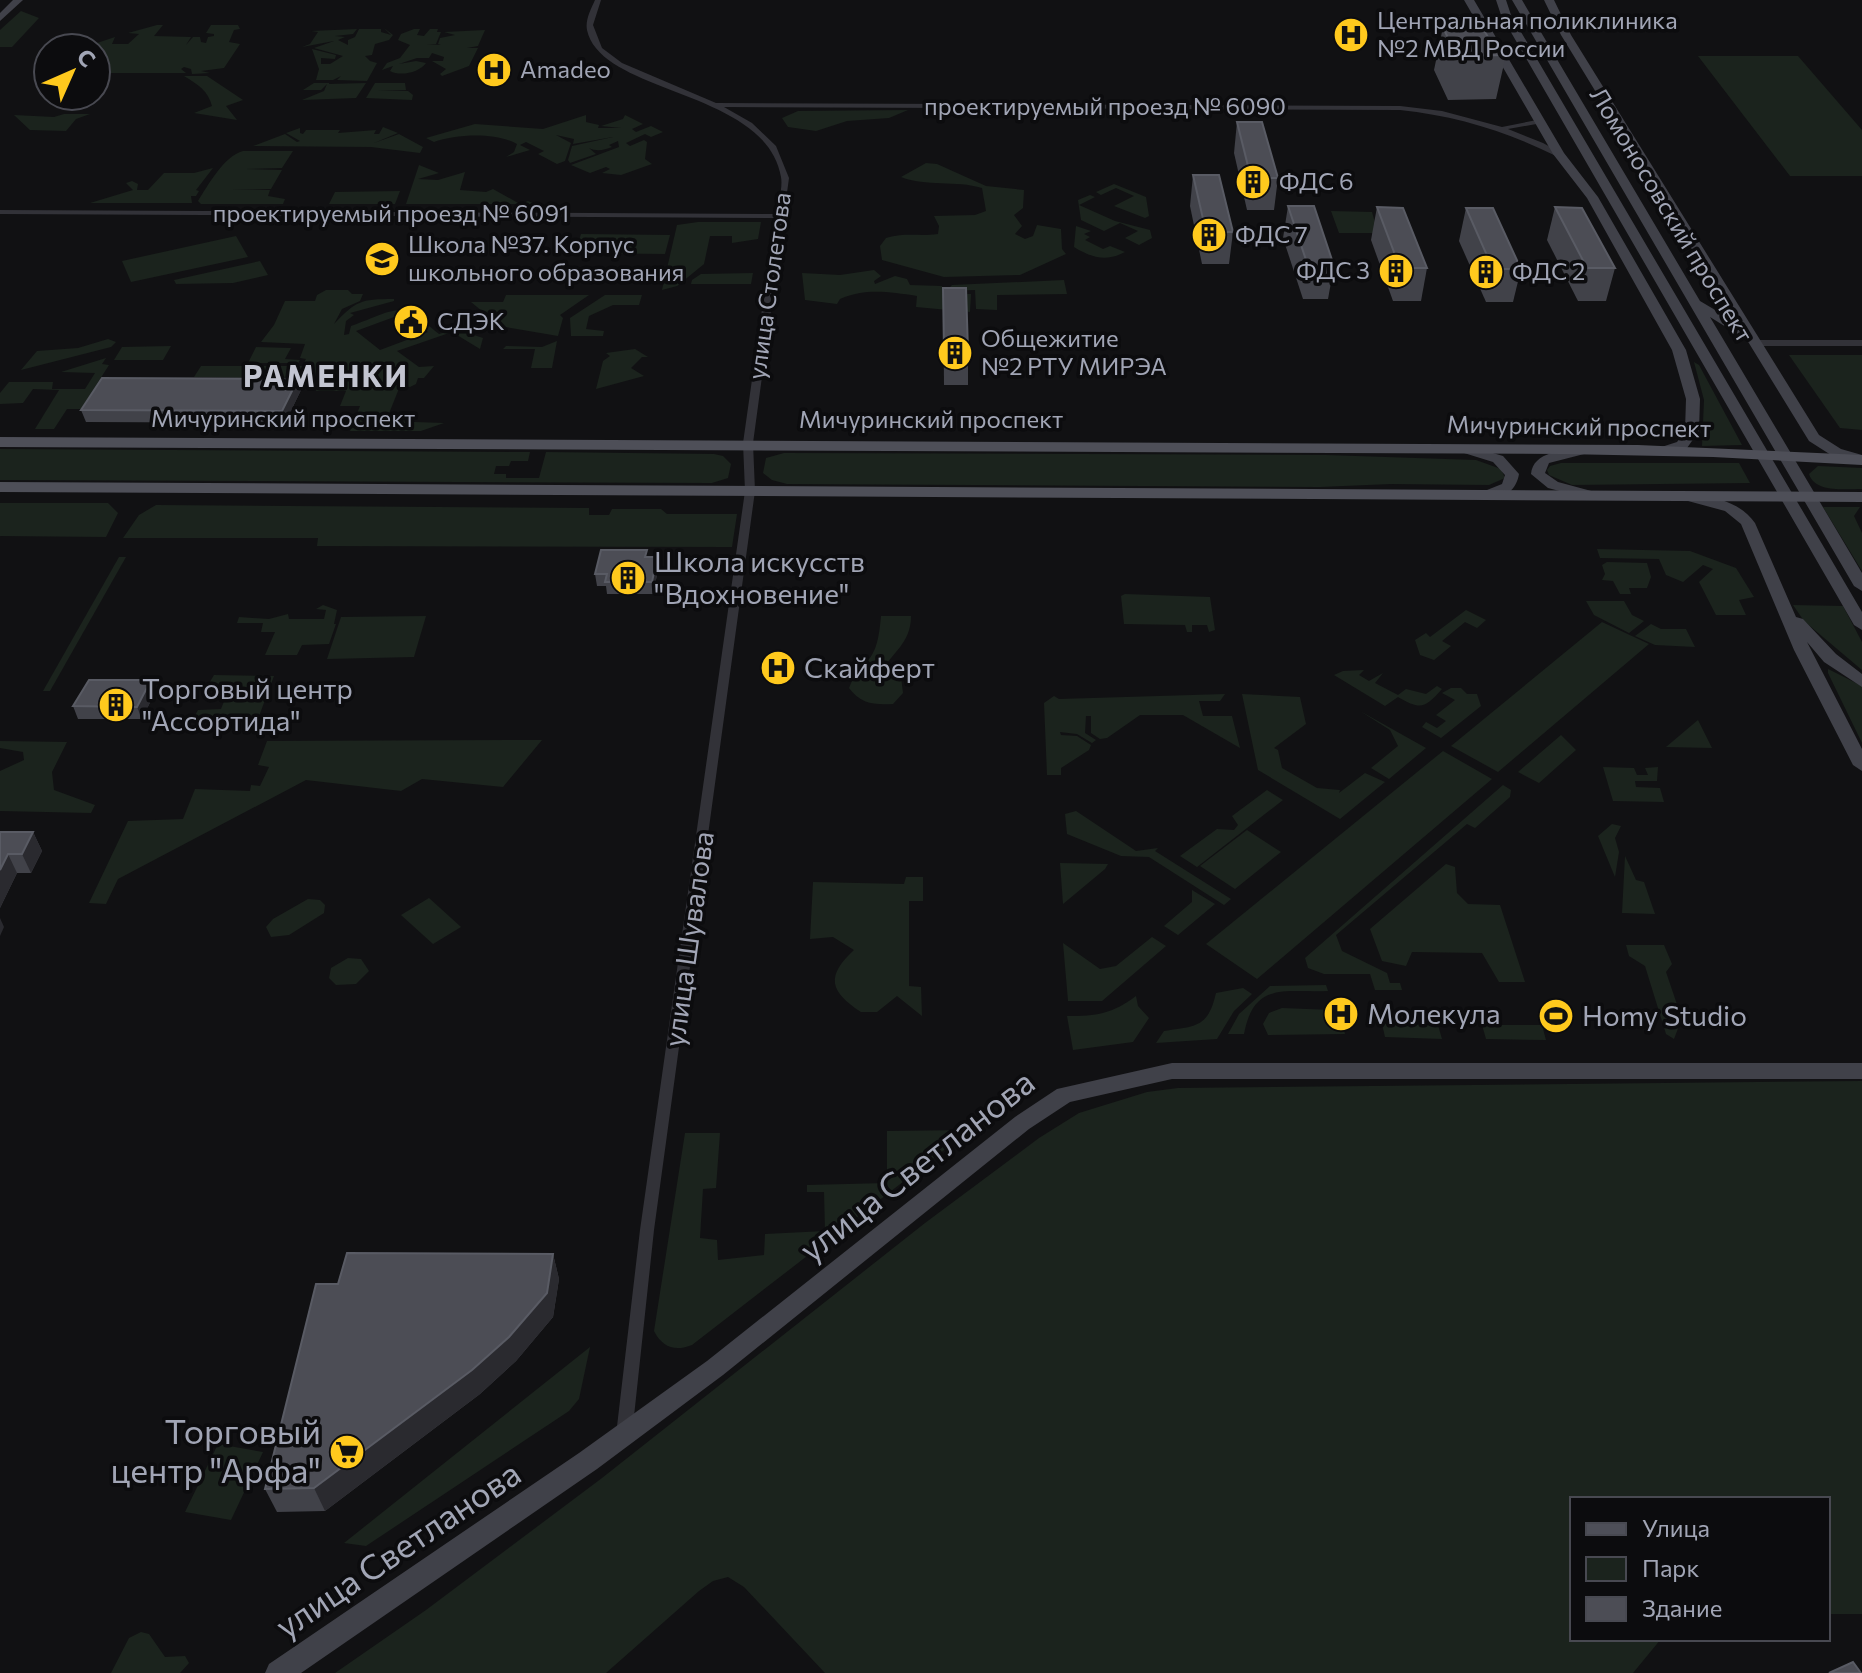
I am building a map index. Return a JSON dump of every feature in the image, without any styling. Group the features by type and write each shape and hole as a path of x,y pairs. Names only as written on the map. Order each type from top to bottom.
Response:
{"main road":[{"path":"0,18 18,0"},
{"path":"1469,0 1559,154 1592,197 1670,334 1690,380 1694,424 1688,440 1682,445 1656,451"},
{"name":"Ломоносовский проспект","path":"1501,0 1506,15 1725,388 1781,493"},
{"name":"Ломоносовский проспект","path":"1517,0 1810,498"},
{"path":"1549,0 1566,35 1814,438 1836,452 1862,460"},
{"path":"1606,154 1620,121"},
{"path":"1581,144 1592,197"},
{"path":"1693,300 1757,343"},
{"path":"1670,334 1725,388"},
{"name":"Мичуринский проспект","path":"0,442 748,443 1583,450 1761,453 1862,460"},
{"path":"1469,450 1498,459 1512,474 1512,482 1507,489 1487,495"},
{"path":"1583,450 1544,460 1539,464 1538,474 1553,485 1598,497"},
{"path":"0,487 1693,498 1781,493 1810,498 1862,500"},
{"path":"1781,493 1862,625"},
{"path":"1693,498 1713,502 1741,514 1802,650 1862,765"},
{"path":"1810,498 1862,586"},
{"path":"1787,611 1830,658 1862,682"},
{"name":"улица Светланова","path":"278,1673 624,1435 715,1368 1022,1123 1064,1095 1172,1071 1862,1071"}],"street":[{"name":"улица Столетова","path":"598,0 589,30 605,53 630,69 715,105 763,132 783,160 785,178 781,216 748,443"},
{"name":"проектируемый проезд № 6090","path":"715,105 1400,108 1494,126 1559,154"},
{"path":"763,132 759,116 782,105"},
{"name":"проектируемый проезд № 6090","path":"1494,126 1518,127 1539,121"},
{"name":"проектируемый проезд № 6091","path":"0,212 781,216"},
{"path":"1757,343 1862,343"},
{"name":"улица Шувалова","path":"624,1435 647,1230 750,491 748,443"}],"green space":[{"path":"21,11 39,18 12,47 0,47 0,30"},
{"path":"163,25 154,36 191,37 186,45 193,37 200,37 201,42 206,43 208,37 214,36 206,33 211,25 238,25 240,29 234,30 229,42 240,44 224,68 201,71 210,73 192,74 191,69 184,67 181,69 186,73 112,73 112,44 128,44 139,34 128,33"},
{"path":"384,28 393,35 389,40 375,44 372,55 365,56 377,63 367,81 337,80 341,76 333,80 316,80 319,69 312,49 336,55 335,59 321,58 321,64 330,64 343,56 314,48 334,41 302,47 310,44 318,32 311,31 357,29 353,34 335,36 345,37 338,40 348,45 348,40 355,37 359,29 381,29 381,32 391,35"},
{"path":"420,29 417,35 424,36 430,29 438,29 437,32 441,32 436,44 427,44 441,45 438,44 440,38 455,35 444,32 485,30 478,46 467,48 478,48 469,66 442,76 440,74 446,69 432,61 443,61 444,57 432,53 429,58 399,64 426,63 415,71 394,73 390,71 393,66 382,70 387,63 400,58 410,45 398,40 401,34"},
{"path":"1698,56 1798,56 1862,130 1862,176 1790,176"},
{"path":"184,76 207,76 243,100 226,106 237,120 194,113 212,106 202,89"},
{"path":"314,83 366,83 356,98 302,100 324,91 327,84 321,90 303,90"},
{"path":"375,83 405,83 406,90 378,90 408,91 413,95 412,100 366,98"},
{"path":"908,110 889,118 847,121 816,131 788,127 782,118 798,111"},
{"path":"90,114 76,119 66,131 30,130 14,115 54,117"},
{"path":"586,115 586,122 599,125 598,128 621,128 601,126 623,119 625,115 643,124 632,129 636,132 651,126 663,132 651,137 645,134 626,143 630,146 644,140 647,142 645,159 652,164 621,175 602,173 610,169 606,167 590,173 571,165 619,147 618,141 603,150 589,148 596,154 570,163 568,160 572,146 613,137 573,144 574,139 556,135 571,143 565,161 557,164 538,154 544,151 526,142 520,145 530,150 506,157 514,152 517,144 487,136 453,137 434,142 426,138 475,124 543,129"},
{"path":"383,127 398,133 374,143 399,134 423,147 420,153 371,147 253,146 285,134 300,141 286,133 300,128 303,134 306,130 340,130 338,133 376,130 374,134 379,134"},
{"path":"243,151 293,151 282,168 245,169 282,170 271,189 231,190 270,190 268,196 285,199 283,204 201,204 198,201 217,172 229,159"},
{"path":"926,163 937,164 986,186 1024,190 1023,208 1014,215 1022,226 1015,234 1025,239 1033,236 1037,225 1061,229 1062,249 1066,254 1020,275 944,277 882,260 880,246 886,238 938,234 939,226 934,216 975,215 986,211 982,188 901,177"},
{"path":"419,165 439,173 418,179 438,180 465,172 460,190 486,192 493,189 520,204 406,204"},
{"path":"213,168 196,190 199,191 196,196 191,196 192,203 90,203 133,190 126,183 132,181 138,184 137,190 148,190 164,173 194,173"},
{"path":"1114,184 1146,197 1149,216 1145,218 1114,206 1134,196 1116,188 1101,195 1096,192"},
{"path":"400,191 395,204 329,204 335,192"},
{"path":"1090,195 1095,197 1079,205 1115,221 1150,230 1152,238 1139,245 1125,238 1138,231 1120,223 1104,231 1081,220 1078,200"},
{"path":"1331,211 1372,212 1378,233 1339,233"},
{"path":"761,222 758,239 732,243 732,236 710,236 704,264 677,286 662,290 677,225"},
{"path":"1076,226 1091,231 1084,234 1090,237 1085,240 1103,249 1110,246 1125,252 1105,258 1081,251 1074,247"},
{"path":"581,234 670,235 665,254 575,253"},
{"path":"236,236 248,257 131,282 122,261"},
{"path":"260,261 268,275 233,283 176,284 174,280"},
{"path":"874,270 881,276 874,281 875,284 895,276 907,279 910,285 942,286 942,294 971,294 970,312 916,307 917,296 887,292 859,293 840,299 837,304 805,300 802,273 840,275"},
{"path":"753,273 751,284 691,284 701,274"},
{"path":"1064,280 1067,294 997,295 997,310 976,309 975,290 946,291 952,285"},
{"path":"326,290 363,294 360,301 342,309 334,324 360,303 394,299 350,313 354,315 346,321 344,335 349,334 351,326 397,310 414,316 439,334 456,329 483,338 480,349 452,332 397,351 419,367 434,366 424,378 418,378 416,384 400,386 386,421 444,423 421,431 350,431 360,406 340,406 346,391 316,391 321,379 194,377 201,366 302,366 306,359 300,358 305,344 261,342 274,325 285,301 315,301 317,295","holes":["405,313 428,332 380,350 356,331"]},
{"path":"506,295 589,295 560,315 563,318 558,336 500,326 471,302 503,302"},
{"path":"605,295 642,295 639,305 613,305 589,316 586,329 604,331 603,336 571,336 570,318"},
{"path":"108,339 116,342 111,347 21,370 37,351 78,348"},
{"path":"557,341 552,368 531,368 535,349 503,349 506,346 542,347"},
{"path":"171,346 163,360 114,360 122,347"},
{"path":"256,347 291,348 285,359 300,360 298,363 248,363"},
{"path":"635,349 648,357 642,357 631,368 644,376 596,389 603,361 610,356 606,353"},
{"path":"1789,355 1862,355 1862,430 1840,428"},
{"path":"106,358 102,364 109,365 81,409 67,409 54,429 35,429 59,390 33,389 23,403 0,404 0,393 9,382 53,382 52,389 85,389 95,373 61,372"},
{"path":"1694,362 1699,365 1742,445 1702,446 1704,400"},
{"path":"0,449 530,452 528,461 511,461 509,466 496,466 494,474 506,474 506,478 539,478 546,452 714,454 723,456 731,464 728,478 712,483 0,480"},
{"path":"784,453 1326,455 1476,460 1501,469 1505,478 1489,485 1320,487 787,484 772,480 763,473 766,458"},
{"path":"1561,463 1739,463 1750,483 1572,485 1549,475 1547,470 1550,466"},
{"path":"1818,466 1862,468 1862,489 1831,489 1817,484 1809,474"},
{"path":"0,503 108,503 118,513 106,537 0,536"},
{"path":"156,505 589,508 589,515 609,515 612,509 661,509 667,514 737,514 732,547 317,546 318,538 123,538 139,515"},
{"path":"1823,507 1860,507 1854,516 1862,533 1862,571"},
{"path":"1597,549 1690,551 1736,568 1754,597 1739,600 1746,615 1716,615 1699,582 1713,569 1703,565 1683,582 1666,575 1659,559 1600,558"},
{"path":"119,557 126,557 50,691 43,691"},
{"path":"1607,562 1647,563 1651,577 1647,588 1629,588 1631,594 1620,594 1613,581 1602,580 1605,574 1602,565"},
{"path":"1121,596 1210,597 1215,630 1209,632 1207,625 1192,625 1192,632 1187,632 1185,625 1124,624"},
{"path":"1586,601 1624,601 1632,615 1644,621 1629,633 1594,615"},
{"path":"323,605 337,610 329,644 302,645 297,655 265,655 275,632 261,632 263,623 237,623 239,617 269,619 288,614 289,619 324,619 326,610 316,609"},
{"path":"1793,605 1843,606 1862,642 1862,670 1804,621"},
{"path":"1466,610 1486,620 1477,628 1465,622 1442,641 1451,646 1434,660 1420,655 1415,640 1426,633 1430,637"},
{"path":"426,616 414,657 327,659 341,617"},
{"path":"881,616 911,616 907,636 887,663 901,677 903,693 893,704 868,702 849,688 857,669 873,653"},
{"path":"1602,622 1649,644 1498,772 1451,746"},
{"path":"1651,624 1661,629 1686,629 1695,647 1655,645 1635,636"},
{"path":"1828,669 1862,686 1862,743 1828,673"},
{"path":"1364,670 1359,675 1369,681 1383,673 1375,683 1398,695 1406,689 1426,694 1437,686 1442,689 1426,704 1412,704 1398,697 1385,706 1334,675 1343,671"},
{"path":"214,675 274,676 258,719 193,719 198,710 221,709 230,686 208,685"},
{"path":"1451,688 1461,688 1467,694 1477,694 1481,706 1441,738 1422,727 1426,722 1437,728 1446,721 1436,715 1455,700 1442,693"},
{"path":"1225,694 1220,701 1199,701 1203,716 1232,716 1240,748 1183,715 1140,715 1107,738 1100,739 1091,733 1091,716 1086,716 1085,733 1096,740 1092,743 1077,734 1060,732 1061,735 1077,736 1091,745 1089,750 1061,768 1061,775 1047,775 1044,703 1054,696 1059,699"},
{"path":"1242,694 1300,697 1306,724 1274,748 1278,750 1282,768 1317,788 1340,790 1339,793 1365,773 1385,782 1340,819 1258,770"},
{"path":"1360,711 1426,748 1389,779 1371,768 1398,746 1390,730"},
{"path":"1698,720 1712,748 1666,747"},
{"path":"1561,735 1576,750 1539,783 1518,772"},
{"path":"542,740 503,787 422,779 401,791 306,780 118,879 106,904 89,903 128,821 183,819 195,789 250,791 251,785 260,786 269,767 258,765 267,741"},
{"path":"0,741 67,742 52,772 54,790 95,805 91,813 0,811 0,771 24,760 23,752 0,748"},
{"path":"1443,751 1492,779 1257,979 1206,944"},
{"path":"1603,767 1634,768 1637,775 1648,775 1645,768 1658,767 1657,781 1635,781 1636,787 1660,788 1664,802 1613,801"},
{"path":"1503,785 1511,790 1510,797 1475,828 1467,824 1336,935 1342,951 1387,973 1390,983 1400,983 1402,990 1375,990 1370,974 1324,974 1308,968 1305,958"},
{"path":"1267,790 1283,800 1197,867 1180,856 1217,829 1234,830 1238,825 1232,816"},
{"path":"1076,811 1136,851 1158,848 1155,851 1231,899 1224,905 1149,857 1121,856 1067,834 1065,814"},
{"path":"1612,824 1621,826 1615,838 1619,852 1615,877 1598,836"},
{"path":"1247,830 1281,852 1235,889 1200,866"},
{"path":"1625,856 1636,880 1644,882 1655,914 1622,913"},
{"path":"1060,863 1108,864 1063,904"},
{"path":"1446,864 1455,867 1457,893 1468,904 1500,905 1525,982 1499,982 1482,953 1412,952 1406,966 1382,961 1370,929"},
{"path":"906,877 923,877 923,901 909,901 909,986 921,987 922,1016 897,996 877,1012 861,1012 842,997 835,983 839,968 854,950 833,937 810,939 813,882 904,884"},
{"path":"1192,890 1215,904 1178,935 1164,926 1192,902"},
{"path":"429,898 461,927 433,944 401,915"},
{"path":"308,899 320,900 325,905 324,913 289,935 271,937 266,927 273,919"},
{"path":"1152,937 1166,946 1102,1001 1068,1001 1063,943 1100,969 1116,966"},
{"path":"1626,945 1664,945 1672,964 1666,972 1684,1025 1679,1026 1674,1039 1666,1034 1645,966 1629,956"},
{"path":"348,958 361,959 369,971 356,984 336,985 329,978 331,968"},
{"path":"1326,985 1328,991 1273,993 1263,998 1255,1005 1244,1034 1228,1034 1239,1014 1270,986"},
{"path":"1243,988 1252,994 1234,1011 1217,1039 1156,1043 1164,1031 1192,1026 1204,1019 1216,993"},
{"path":"1136,996 1138,1006 1149,1018 1133,1042 1073,1050 1067,1016 1104,1013"},
{"path":"1282,1008 1332,1010 1334,1019 1341,1020 1345,1034 1268,1035 1263,1024 1269,1013"},
{"path":"1382,1024 1438,1025 1442,1039 1385,1037"},
{"path":"1482,1025 1542,1025 1546,1040 1486,1039"},
{"path":"1862,1081 1862,1614 1830,1614 1830,1497 1570,1497 1570,1641 1659,1641 1633,1673 825,1673 744,1587 728,1577 713,1581 699,1591 606,1673 335,1673 426,1610 602,1478 925,1223 1039,1138 1079,1113 1147,1092 1178,1088"},
{"path":"970,1130 692,1345 675,1348 657,1336 654,1331 685,1133 720,1133 716,1188 703,1189 700,1238 717,1240 718,1260 764,1255 765,1234 825,1231 824,1192 807,1192 807,1185 887,1183 887,1131"},
{"path":"590,1347 579,1399 569,1411 366,1546 344,1543"},
{"path":"218,1444 263,1452 231,1520 185,1512"},
{"path":"141,1632 149,1634 165,1657 185,1656 189,1663 180,1673 111,1673 129,1638"}],"building":[{"path":"1446,17 1467,17 1474,27 1482,27 1488,37 1494,37 1506,55 1456,56 1443,27 1452,27"},
{"path":"1237,122 1262,122 1278,178 1251,178"},
{"path":"1193,175 1219,175 1233,232 1206,232"},
{"path":"1288,206 1314,206 1334,266 1308,266"},
{"path":"1377,207 1403,208 1427,268 1400,268"},
{"path":"1555,207 1582,208 1615,268 1587,268"},
{"path":"1466,208 1493,208 1521,269 1493,269"},
{"path":"943,288 966,288 968,351 944,351"},
{"path":"102,378 298,379 282,411 81,410"},
{"path":"601,550 647,550 645,557 657,557 652,582 605,582 607,574 595,574"},
{"path":"89,680 151,680 137,707 73,706"},
{"path":"0,832 33,832 22,854 8,854 0,870"},
{"name":"Торговый центр \"Арфа\"","path":"347,1253 553,1254 547,1293 509,1337 472,1370 314,1488 265,1489 316,1284 338,1284"},
{"path":"1853,1662 1861,1673 1829,1673"}],"place":[{"name":"Центральная поликлиника №2 МВД России","path":"1351,35"},
{"name":"Amadeo","path":"494,70"},
{"name":"ФДС 6","path":"1253,182"},
{"name":"ФДС 7","path":"1209,235"},
{"name":"Школа №37. Корпус школьного образования","path":"382,259"},
{"name":"ФДС 3","path":"1396,271"},
{"name":"ФДС 2","path":"1486,272"},
{"name":"СДЭК","path":"411,322"},
{"name":"Общежитие №2 РТУ МИРЭА","path":"955,353"},
{"name":"Школа искусств \"Вдохновение\"","path":"628,578"},
{"name":"Скайферт","path":"778,668"},
{"name":"Торговый центр \"Ассортида\"","path":"116,705"},
{"name":"Молекула","path":"1341,1014"},
{"name":"Homy Studio","path":"1556,1016"},
{"name":"Торговый центр \"Арфа\"","path":"347,1452"}],"district":[{"name":"РАМЕНКИ","path":"326,377"}]}
